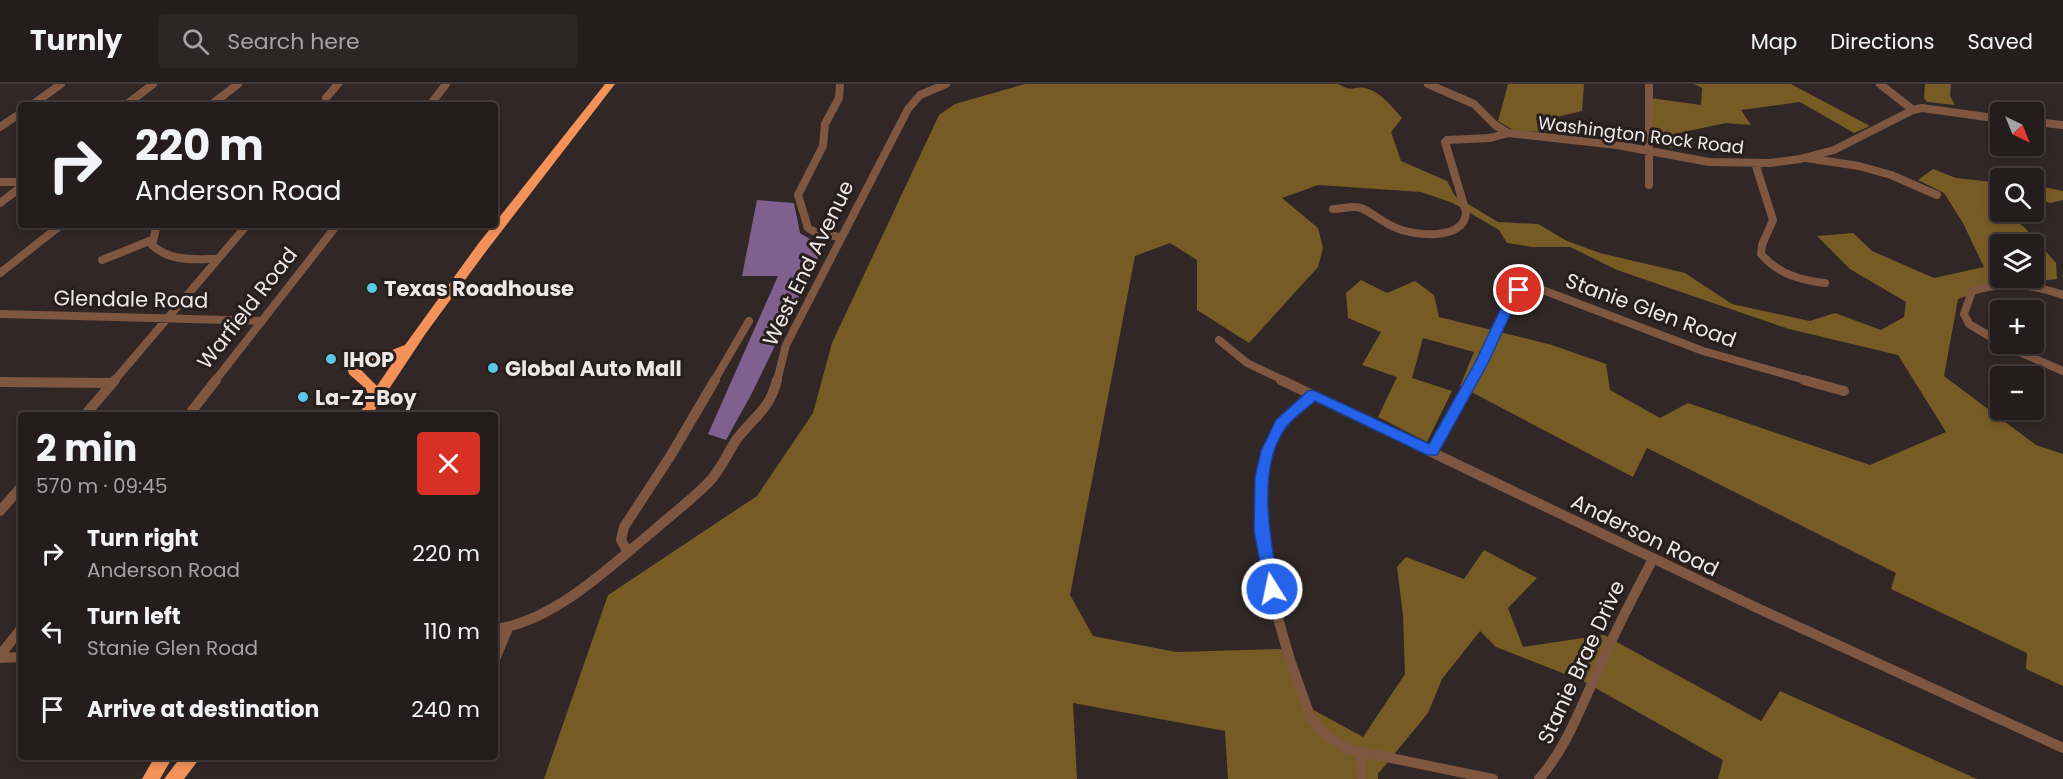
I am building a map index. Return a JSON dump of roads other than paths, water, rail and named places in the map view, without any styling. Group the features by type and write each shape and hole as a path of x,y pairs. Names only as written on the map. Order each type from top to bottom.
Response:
{"highway":[{"path":"590,109 602,84"},
{"path":"498,225 609,84"},
{"path":"377,412 438,319 494,241 616,84"},
{"path":"367,412 462,271 496,228"},
{"path":"376,398 357,367 409,348"},
{"path":"151,779 162,760"},
{"path":"167,779 178,760"},
{"path":"173,779 188,760"}],"street":[{"path":"36,102 61,84"},
{"path":"130,102 153,84"},
{"path":"215,102 238,84"},
{"path":"326,98 338,84"},
{"path":"431,102 446,84"},
{"path":"840,84 839,98 825,124 824,146 798,195 808,228 817,233 840,237"},
{"name":"West End Avenue","path":"498,629 528,621 568,598 701,492 738,438 767,407 773,396 786,345 908,109 920,95 933,86 946,84"},
{"path":"1428,84 1474,104 1495,125 1508,134"},
{"path":"1649,84 1649,185"},
{"path":"1880,84 1913,110"},
{"name":"Washington Rock Road","path":"1333,209 1358,208 1396,229 1422,235 1436,235 1456,227 1464,221 1466,213 1459,180 1445,142 1447,140 1490,138 1508,134 1589,141 1696,160 1755,163 1804,158 1833,150 1913,110 1929,108 1990,117"},
{"path":"0,127 18,115"},
{"path":"2044,123 2063,125"},
{"path":"1804,158 1859,166 1892,175 1937,195"},
{"path":"1755,163 1773,220 1772,227 1761,245 1761,254 1769,263 1785,273 1802,280 1825,283"},
{"path":"0,182 18,182"},
{"path":"0,203 18,189"},
{"path":"2,270 57,228"},
{"path":"156,228 152,240 155,248 166,256 217,260"},
{"path":"87,412 244,228"},
{"name":"Warfield Road","path":"191,412 335,228"},
{"path":"102,260 152,240"},
{"path":"1990,336 1970,324 1964,314 1972,291 2007,282 2033,286 2063,295"},
{"name":"Stanie Glen Road","path":"1432,451 1481,363 1514,293 1524,288 1540,289 1577,302 1703,351 1844,391"},
{"name":"Glendale Road","path":"0,314 169,316 262,321"},
{"path":"628,552 623,549 620,540 624,527 671,455 748,321"},
{"name":"Anderson Road","path":"1219,340 1247,363 1313,395 1904,678 2063,748"},
{"path":"2026,354 2063,370"},
{"path":"0,382 112,383"},
{"path":"1313,395 1281,423 1268,451 1262,477 1262,531 1279,628 1312,720 1330,738 1347,749 1361,754 1493,779"},
{"path":"0,511 18,490"},
{"name":"Stanie Brae Drive","path":"1539,779 1554,763 1570,733 1629,601 1653,559"},
{"path":"498,653 508,628"},
{"path":"0,657 18,633"},
{"path":"0,657 18,657"},
{"path":"1361,754 1362,779"}],"place":[{"name":"Texas Roadhouse","path":"372,288"},
{"name":"IHOP","path":"331,359"},
{"name":"Global Auto Mall","path":"493,368"},
{"name":"La-Z-Boy","path":"303,397"}]}
